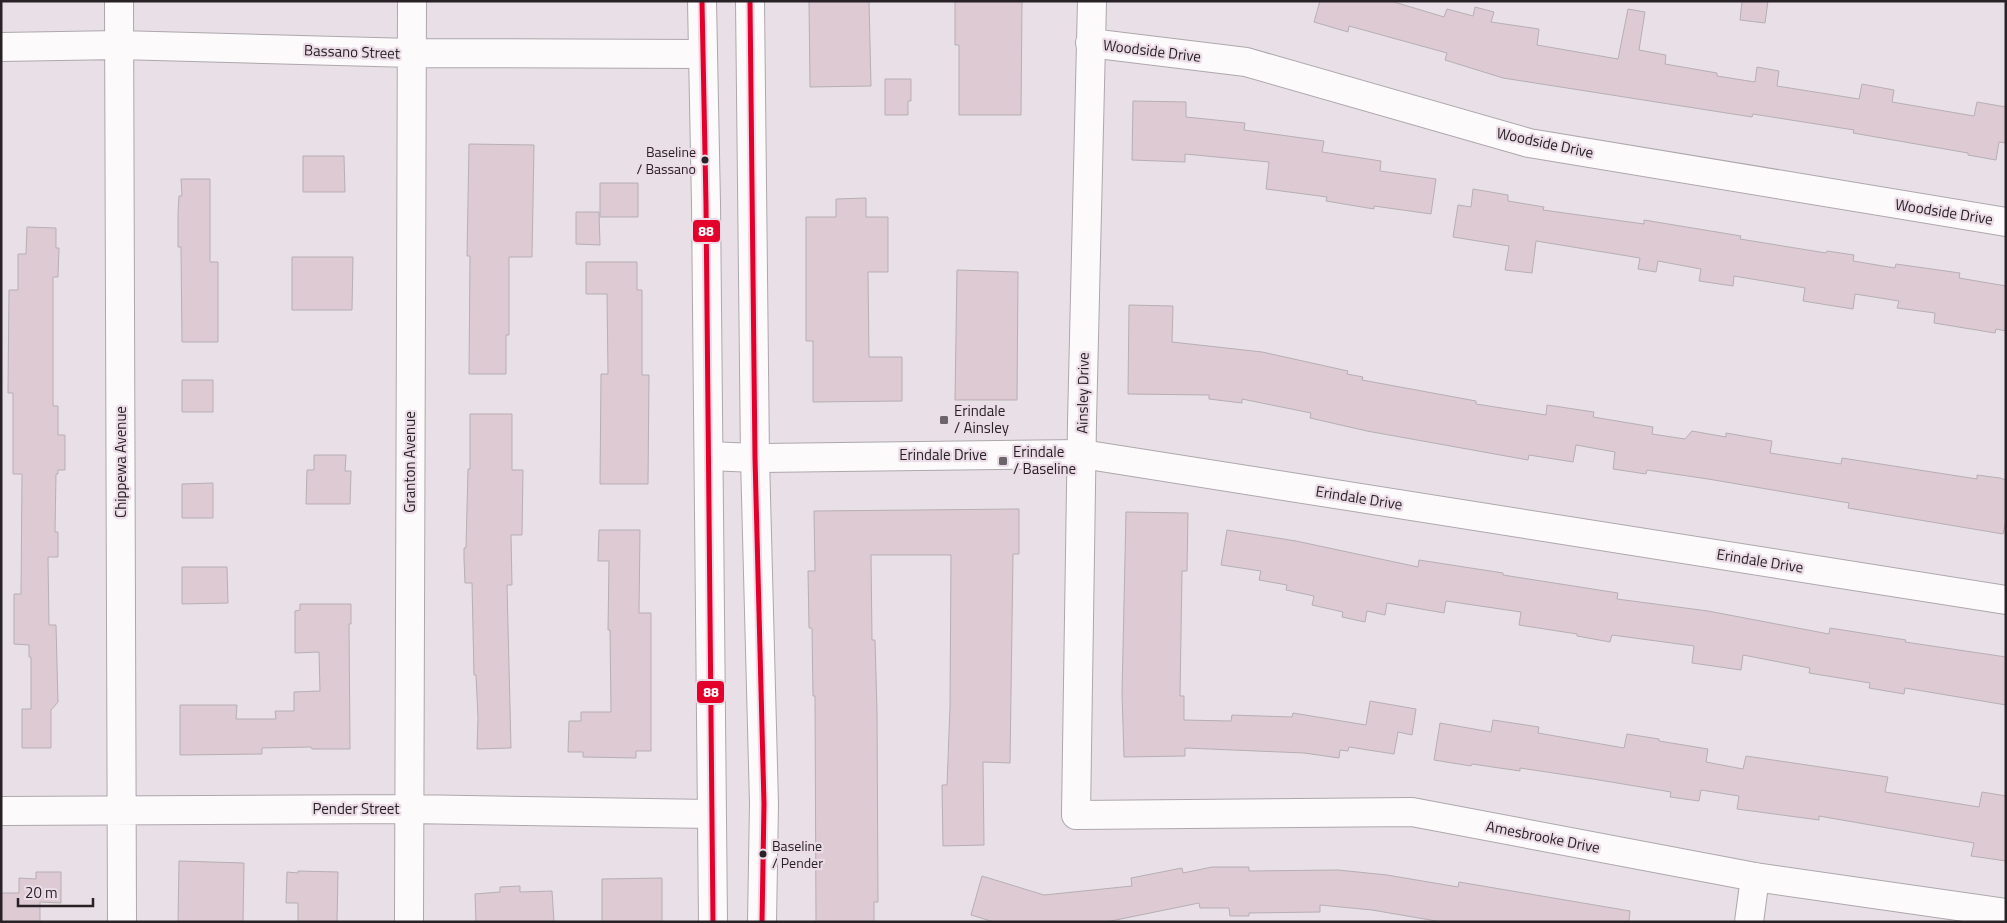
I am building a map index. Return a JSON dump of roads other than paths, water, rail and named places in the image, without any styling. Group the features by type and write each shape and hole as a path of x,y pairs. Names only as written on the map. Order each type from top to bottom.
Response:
{"street":[{"name":"Chippewa Avenue","path":"119,1 122,922"},
{"name":"Granton Avenue","path":"409,922 412,1"},
{"path":"702,1 709,456 713,922"},
{"path":"750,1 755,458 764,804 762,922"},
{"name":"Ainsley Drive","path":"1076,815 1092,1"},
{"name":"Woodside Drive","path":"1090,43 1246,62 1529,143 2006,222"},
{"name":"Bassano Street","path":"1,46 119,45 412,53 703,54"},
{"name":"Erindale Drive","path":"709,456 755,458 1082,454 2006,600"},
{"name":"Pender Street","path":"1,810 409,809 711,814"},
{"name":"Amesbrooke Drive","path":"1076,815 1412,812 1755,877 2006,913"},
{"path":"1749,922 1755,877"}],"place":[{"name":"Baseline / Bassano","path":"705,160"},
{"name":"Erindale / Ainsley","path":"944,420"},
{"name":"Erindale / Baseline","path":"1003,461"},
{"name":"Baseline / Pender","path":"763,854"}]}
